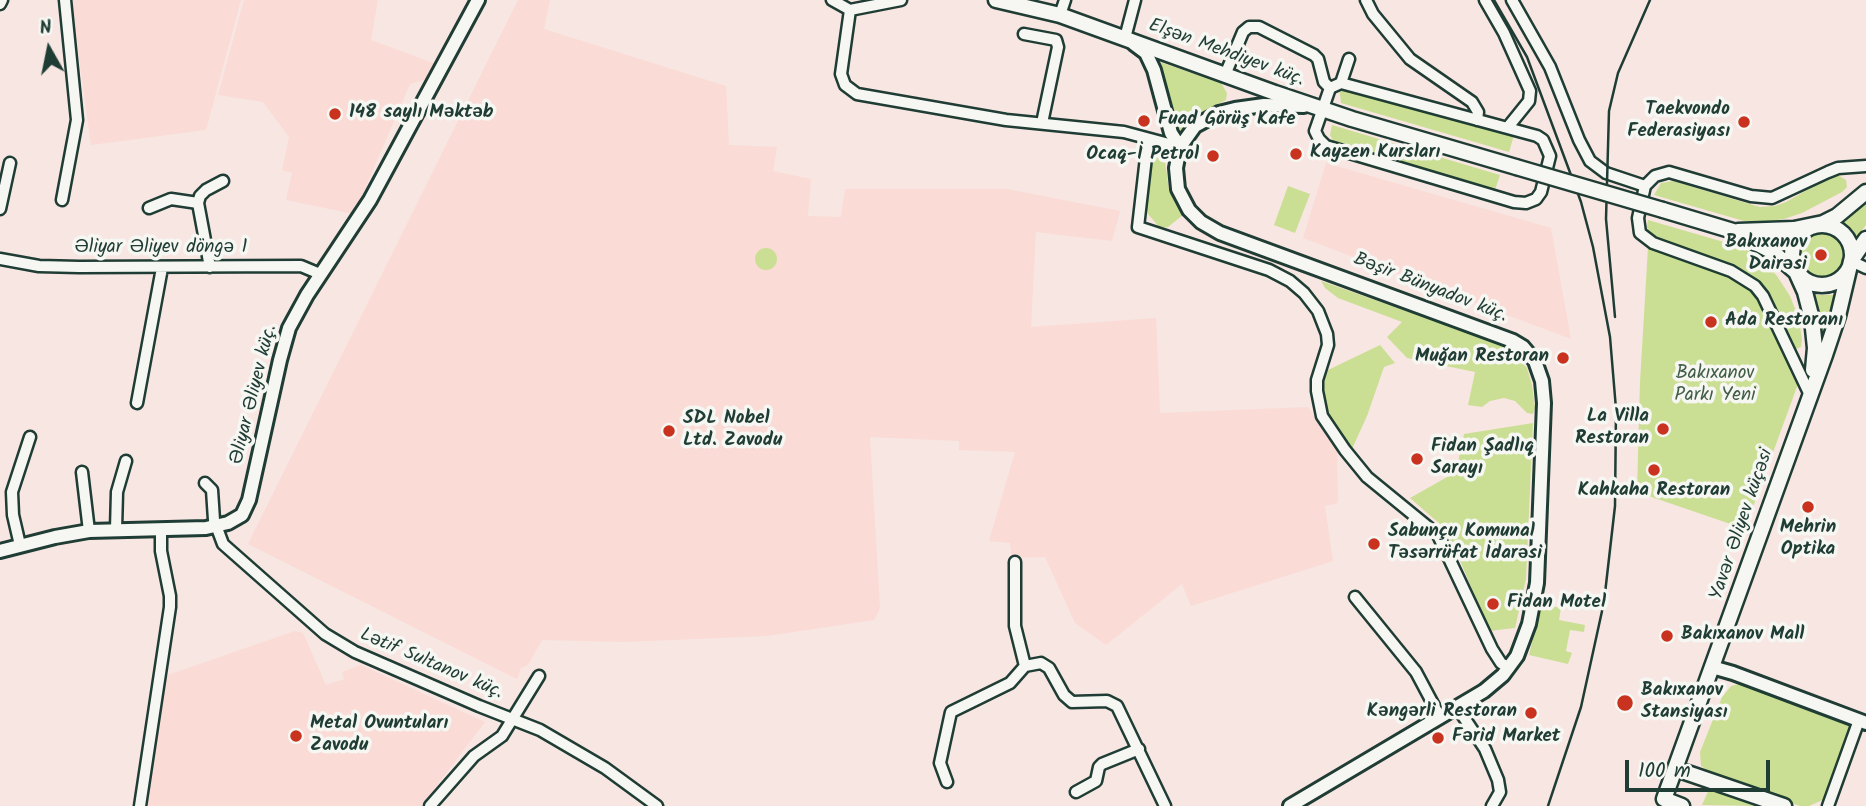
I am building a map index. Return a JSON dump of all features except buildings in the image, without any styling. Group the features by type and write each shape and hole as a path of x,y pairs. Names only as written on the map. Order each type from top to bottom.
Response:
{"main road":[{"name":"Elşən Mehdiyev küç.","path":"996,0 1060,15 1322,108 1733,231"},
{"path":"1810,395 1815,337 1805,292 1796,272 1792,253 1794,244 1799,235 1838,216 1866,192"},
{"path":"1733,231 1776,231 1831,226 1843,234 1851,247 1851,261 1838,316 1810,395"},
{"path":"1733,231 1773,252 1810,283 1827,285 1843,277 1866,239"},
{"name":"Yavər Əliyev küçəsi","path":"1662,803 1810,395"},
{"path":"1678,763 1704,779 1784,806"},
{"path":"1662,803 1682,806"}],"street":[{"path":"62,200 77,120 65,0"},
{"name":"Əliyar Əliyev küç.","path":"0,551 89,531 198,529 216,526 236,519 246,508 285,339 320,274 370,200 478,0"},
{"path":"832,0 850,10 901,0"},
{"path":"1060,15 1065,0"},
{"path":"1135,0 1125,38 1146,53 1171,133 1180,147"},
{"path":"1366,0 1373,14 1409,59 1472,102 1478,112 1477,120"},
{"path":"1485,0 1504,33 1530,91 1529,101 1508,127"},
{"path":"1512,0 1550,66 1578,140 1590,161 1606,173 1645,186"},
{"path":"850,10 841,74 845,85 857,94 949,111 1124,132 1180,147"},
{"path":"1225,75 1243,32 1249,27 1259,27 1314,55 1318,59 1324,82 1330,88"},
{"path":"1024,34 1056,40 1058,47 1042,123"},
{"path":"1341,83 1349,59"},
{"path":"1341,83 1477,120 1508,127 1543,140 1549,152 1549,164 1541,192 1536,199 1514,202 1326,145 1315,131 1330,88 1341,83"},
{"path":"1180,147 1195,126 1219,113 1264,105 1322,108"},
{"path":"1148,140 1139,227 1269,271 1290,281 1304,293 1318,311 1327,334 1328,345 1317,380 1322,416 1367,477 1438,535 1492,649 1501,663 1509,668"},
{"name":"Bəşir Bünyadov küç.","path":"1180,147 1176,168 1178,189 1189,210 1209,228 1500,335 1523,347 1535,361 1542,381 1544,403 1537,583 1533,611 1523,644 1509,668 1491,686 1290,806"},
{"path":"0,209 10,163"},
{"path":"1810,395 1763,296 1755,286 1731,271 1653,243 1640,233 1637,218 1645,186 1655,176 1669,172 1751,196 1772,198 1838,168 1866,166"},
{"path":"210,267 198,203 206,190 223,181"},
{"path":"149,208 171,199 198,203"},
{"name":"Əliyar Əliyev döngə 1","path":"0,259 39,266 300,266 320,274"},
{"path":"1851,261 1866,268"},
{"path":"137,402 162,268"},
{"path":"20,545 13,515 12,492 30,437"},
{"path":"116,529 117,492 126,461"},
{"path":"82,472 89,531"},
{"path":"205,483 212,490 216,526"},
{"name":"Lətif Sultanov küç.","path":"216,526 220,538 229,550 333,640 444,691 540,730 606,768 657,806"},
{"path":"139,806 170,607 161,551 161,529"},
{"path":"1015,562 1015,626 1025,666"},
{"path":"1355,597 1416,672 1440,717"},
{"path":"947,782 940,763 951,712 1010,683 1025,666 1046,664 1064,695 1072,702 1113,702 1120,710 1165,806"},
{"path":"1712,667 1863,722 1828,806"},
{"path":"430,806 474,756 502,736 539,676"},
{"path":"1457,707 1485,749 1498,780 1500,792 1492,806"},
{"path":"1076,792 1096,781 1102,764 1139,749"}],"shaded area":[{"path":"71,0 241,0 206,130 91,145"},
{"name":"148 saylı Məktəb","path":"244,0 378,0 371,40 436,64 429,78 410,84 354,214 286,200 292,173 282,170 289,137 263,102 218,95"},
{"path":"518,0 550,0 544,29 726,86 729,145 777,147 773,171 811,179 808,216 841,217 845,189 1007,189 1120,211 1112,241 1036,232 1031,327 1156,318 1160,413 1308,407 1337,449 1338,503 1325,506 1333,561 1191,606 1182,584 1106,645 1075,623 1045,557 1012,558 1010,543 989,541 1015,452 959,450 959,441 870,437 880,608 874,620 767,636 624,642 542,640 528,665 521,668 517,679 248,544"},
{"path":"1326,163 1551,228 1571,339 1303,238"},
{"name":"Metal Ovuntuları Zavodu","path":"295,631 303,633 326,685 344,679 342,672 361,665 485,722 421,806 144,806 162,677"}],"green space":[{"path":"1160,62 1221,83 1227,93 1226,100 1196,116 1179,132"},
{"path":"1339,87 1514,135 1509,152 1341,103"},
{"path":"1332,125 1500,175 1495,190 1335,144 1330,135"},
{"path":"1162,153 1169,190 1183,215 1168,227 1160,228 1148,214 1146,205 1150,162 1155,155"},
{"path":"1833,175 1846,180 1847,187 1842,192 1802,213 1764,222 1744,221 1654,195 1661,183 1673,181 1760,207 1775,206"},
{"path":"1288,186 1310,194 1295,233 1274,225"},
{"path":"1866,203 1866,225 1856,238 1842,222"},
{"path":"1648,220 1741,247 1759,257 1777,276 1790,296 1799,319 1801,347 1796,349 1791,344 1761,284 1738,268 1650,234"},
{"name":"Bakıxanov Dairəsi","path":"1821,233 1837,239 1843,255 1837,271 1821,277 1805,271 1799,255 1805,239"},
{"path":"1750,236 1790,236 1785,253"},
{"name":"Bakıxanov Parkı Yeni","path":"1648,247 1723,273 1742,283 1753,293 1763,306 1798,384 1745,529 1637,492"},
{"path":"766,248 774,251 777,259 774,267 766,270 758,267 755,259 758,251"},
{"path":"1321,281 1500,344 1516,355 1527,368 1535,408 1533,414 1527,413 1515,401 1504,398 1490,401 1482,407 1468,405 1475,372 1407,358 1387,337 1402,322 1338,298 1325,288"},
{"path":"1811,295 1837,295 1824,336"},
{"path":"1380,345 1395,363 1384,367 1352,449 1329,414 1322,395 1324,380 1328,370"},
{"path":"1533,423 1526,579 1515,628 1489,631 1457,553 1441,525 1410,498 1456,472 1464,434"},
{"path":"1541,604 1561,608 1559,620 1585,625 1584,632 1570,630 1566,651 1572,653 1568,664 1529,655"},
{"path":"1739,684 1852,724 1825,799 1809,806 1800,806 1713,775 1701,766 1700,752 1722,697 1731,686"},
{"path":"1709,789 1759,806 1702,805"}],"railway":[{"path":"1494,0 1527,57 1581,202 1593,247 1610,337 1616,409 1615,506 1604,602 1581,707 1548,806"},
{"path":"1615,317 1606,219 1609,111 1618,73 1650,0"}],"place":[{"name":"148 saylı Məktəb","path":"335,114"},
{"name":"Fuad Görüş Kafe","path":"1144,121"},
{"name":"Taekvondo Federasiyası","path":"1744,122"},
{"name":"Kayzen Kursları","path":"1296,154"},
{"name":"Ocaq-İ Petrol","path":"1213,156"},
{"name":"Bakıxanov Dairəsi","path":"1821,255"},
{"name":"Ada Restoranı","path":"1711,322"},
{"name":"Muğan Restoran","path":"1563,358"},
{"name":"La Villa Restoran","path":"1663,429"},
{"name":"SDL Nobel Ltd. Zavodu","path":"669,431"},
{"name":"Fidan Şadlıq Sarayı","path":"1417,459"},
{"name":"Kahkaha Restoran","path":"1654,470"},
{"name":"Mehrin Optika","path":"1808,507"},
{"name":"Sabunçu Komunal Təsərrüfat İdarəsi","path":"1374,544"},
{"name":"Fidan Motel","path":"1493,604"},
{"name":"Bakıxanov Mall","path":"1667,636"},
{"name":"Bakıxanov Stansiyası","path":"1625,703"},
{"name":"Kəngərli Restoran","path":"1531,713"},
{"name":"Metal Ovuntuları Zavodu","path":"296,736"},
{"name":"Fərid Market","path":"1438,738"}]}
